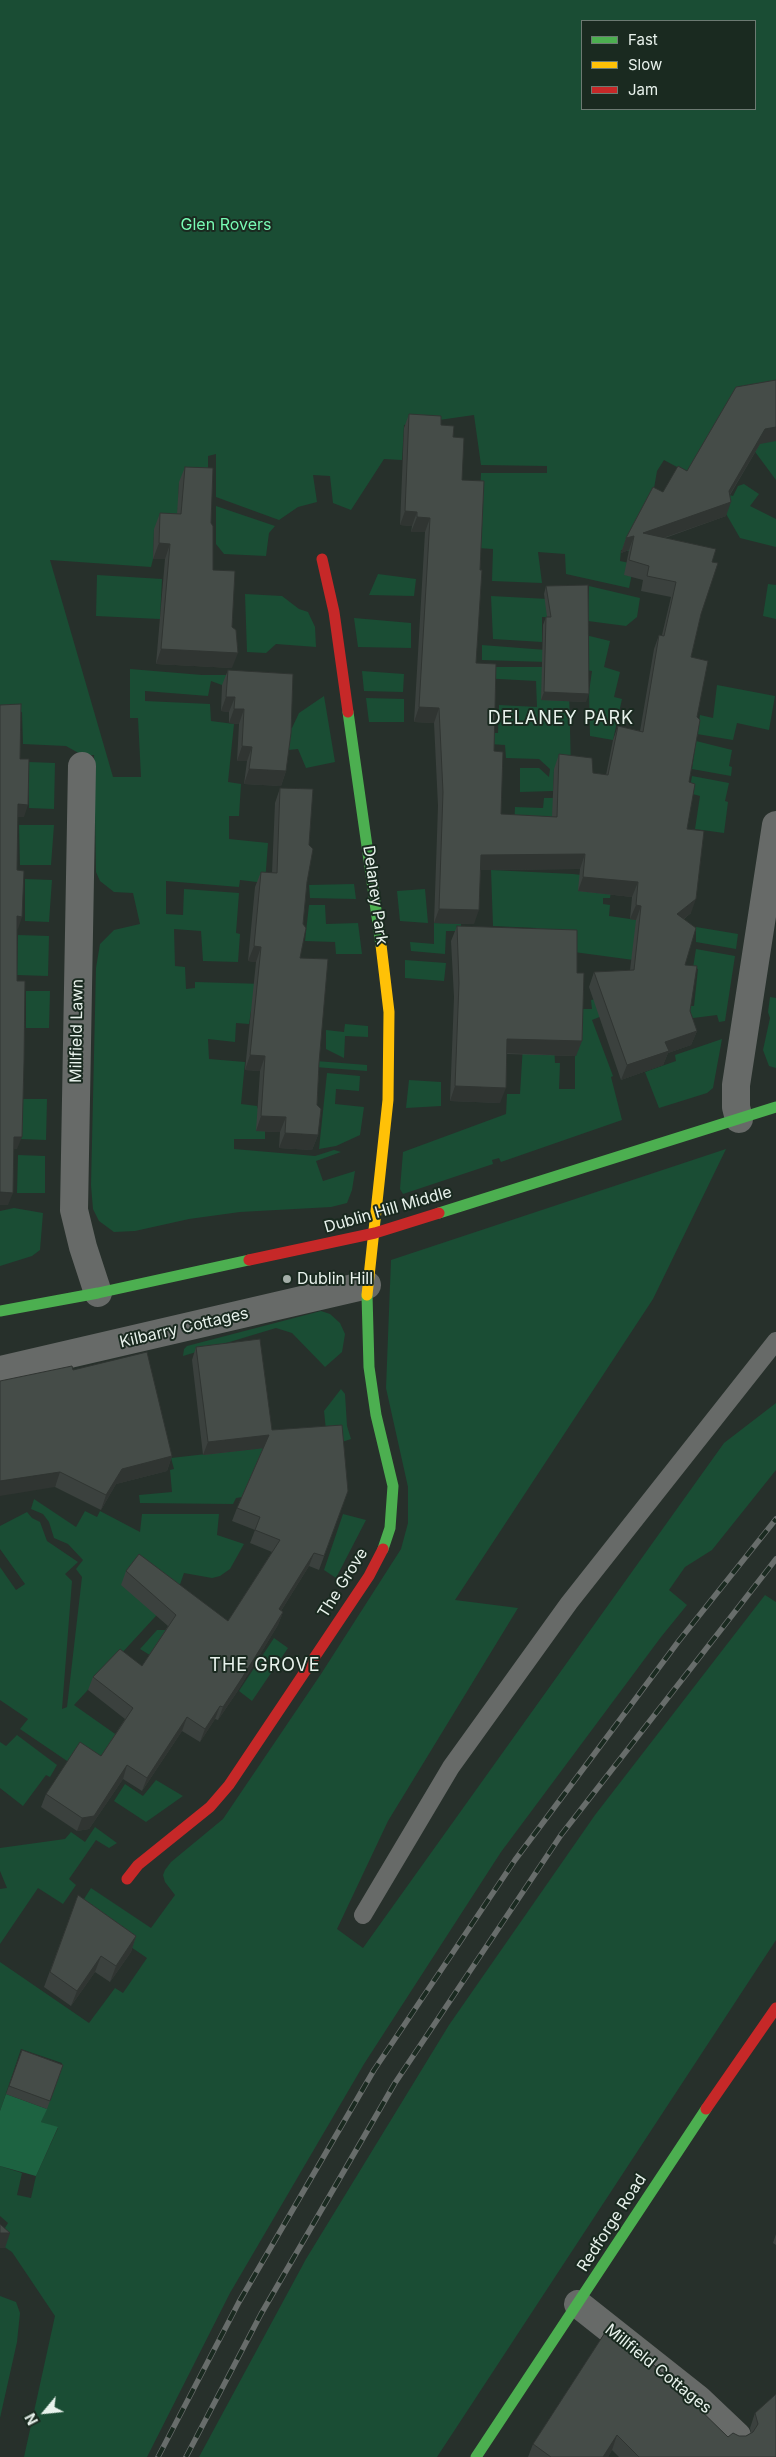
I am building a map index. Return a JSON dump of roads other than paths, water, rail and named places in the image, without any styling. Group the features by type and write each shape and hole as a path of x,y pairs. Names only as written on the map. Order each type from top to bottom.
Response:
{"street":[{"name":"Delaney Park","path":"322,559 334,612 386,977 389,1012 388,1100 375,1233"},
{"name":"Millfield Lawn","path":"82,766 74,1210 82,1247 98,1293"},
{"path":"739,1119 736,1107 736,1085 776,825"},
{"name":"Dublin Hill Middle","path":"0,1311 98,1293 375,1233 776,1107"},
{"name":"The Grove","path":"127,1879 138,1865 210,1807 229,1785 381,1555 390,1528 393,1486 388,1458 376,1415 369,1367 367,1285 375,1233"},
{"name":"Kilbarry Cottages","path":"0,1370 367,1285"},
{"name":"Redforge Road","path":"476,2457 701,2117 776,2008"},
{"name":"Millfield Cottages","path":"578,2304 698,2399 737,2436"}],"lane":[{"path":"364,1915 456,1759 569,1603 776,1341"}],"railway":[{"path":"158,2457 239,2302 374,2070 515,1860 678,1642 776,1519"},
{"path":"186,2457 261,2314 395,2083 561,1835 776,1559"}],"place":[{"name":"Dublin Hill","path":"287,1279"}],"district":[{"name":"DELANEY PARK","path":"561,719"},
{"name":"THE GROVE","path":"265,1666"}],"park label":[{"name":"Glen Rovers","path":"226,225"}]}
